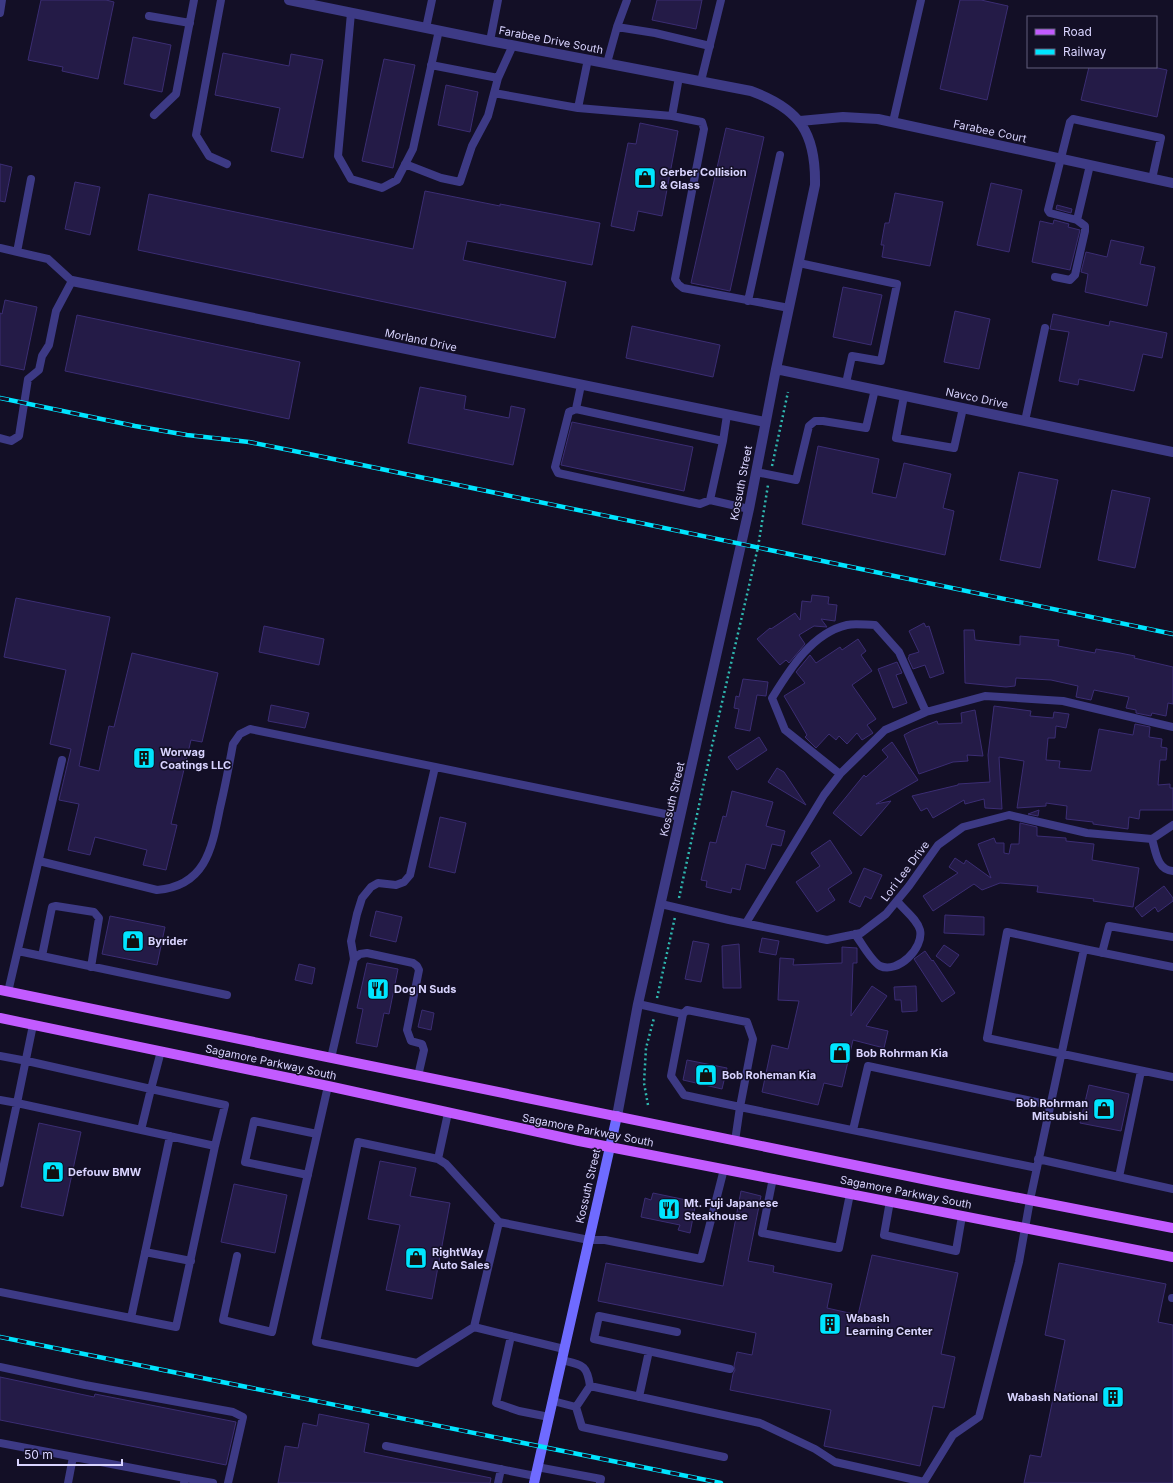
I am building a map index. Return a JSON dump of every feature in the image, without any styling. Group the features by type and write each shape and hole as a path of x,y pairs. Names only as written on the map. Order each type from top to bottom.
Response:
{"main road":[{"name":"Sagamore Parkway South","path":"4,991 736,1141 1173,1228"},
{"name":"Sagamore Parkway South","path":"0,1018 328,1086 610,1147 1173,1257"}],"street":[{"name":"Farabee Drive South","path":"289,0 490,41 751,91 770,98 786,108 800,121"},
{"name":"Farabee Court","path":"800,121 843,117 878,119 1173,183"},
{"name":"Kossuth Street","path":"535,1476 617,1116 638,1004 749,509 765,422 815,185 815,164 810,140 800,121"},
{"name":"Morland Drive","path":"72,281 765,422"},
{"name":"Navco Drive","path":"776,369 1173,452"}],"lane":[{"path":"0,13 2,0"},
{"path":"154,115 176,94 194,0"},
{"path":"221,0 196,135 209,156 227,164"},
{"path":"426,28 432,0"},
{"path":"490,41 498,0"},
{"path":"607,63 617,27 627,0"},
{"path":"701,81 721,0"},
{"path":"893,122 921,0"},
{"path":"351,12 338,156 350,179 382,188 397,180 413,149 439,30"},
{"path":"149,16 190,23"},
{"path":"617,27 654,33 710,46"},
{"path":"405,164 441,178 460,182 472,146 488,116 498,78 513,45"},
{"path":"578,108 588,59"},
{"path":"431,65 498,78"},
{"path":"672,116 680,77"},
{"path":"494,93 578,108 672,116 702,122 704,128 675,279 683,288 789,308"},
{"path":"1055,277 1070,280 1075,275 1086,231 1085,226 1077,220 1054,215 1048,210 1070,122 1073,119 1161,138 1152,179"},
{"path":"748,301 780,156"},
{"path":"1077,220 1090,165"},
{"path":"17,252 31,178"},
{"path":"0,248 48,259 72,281 56,311 49,345 42,356 39,370 28,379 19,436 11,441 0,438"},
{"path":"798,263 897,284 881,361 852,356 846,383"},
{"path":"1025,421 1045,328"},
{"path":"576,409 581,385"},
{"path":"756,472 796,480 809,426 815,422 823,421 866,428 875,389"},
{"path":"904,396 896,438 954,448 963,408"},
{"path":"723,441 576,409 568,412 556,466 558,473 700,504 710,500 749,509"},
{"path":"710,500 723,441 726,415"},
{"path":"840,774 785,730 772,698 791,667 822,636 848,625 875,625 899,652 926,712"},
{"path":"746,923 824,795 840,774 886,730 926,712 985,696 1063,701 1173,727"},
{"path":"39,861 157,890 169,889 192,878 204,864 212,844 234,744 240,734 250,729 680,817"},
{"path":"4,991 18,951 62,760"},
{"path":"331,1058 354,959 351,941 362,898 378,883 396,885 404,882 410,875 435,767"},
{"name":"Lori Lee Drive","path":"661,904 826,940 861,933 886,914 938,845 963,827 1009,815 1087,834 1152,839"},
{"path":"1173,825 1152,839 1161,866 1167,870 1173,871"},
{"path":"855,934 879,965 890,967 902,964 914,951 921,939 920,929 915,921 897,901"},
{"path":"42,956 52,907 56,906 94,912 99,918 91,966"},
{"path":"1102,952 1109,926 1173,937"},
{"path":"1173,967 1007,932 987,1038 1173,1077"},
{"path":"590,1386 760,1423 835,1462 924,1482 953,1436 978,1417 1019,1262 1038,1160 1084,949"},
{"path":"18,951 227,995"},
{"path":"354,959 360,954 367,952 413,963 417,966 419,970 407,1030 411,1040 422,1044 424,1050 418,1076"},
{"path":"638,1004 683,1014"},
{"path":"736,1141 740,1108 753,1039 747,1022 687,1010 683,1014 671,1076 684,1095 740,1108 1037,1168"},
{"path":"0,1183 34,1025"},
{"path":"141,1130 161,1051"},
{"path":"0,1056 225,1105 176,1327 0,1292"},
{"path":"853,1130 868,1066 1050,1106"},
{"path":"1119,1177 1142,1070"},
{"path":"237,1256 223,1320 272,1332 328,1086"},
{"path":"0,1100 215,1146"},
{"path":"438,1159 448,1113"},
{"path":"308,1176 245,1162 254,1121 317,1134"},
{"path":"131,1318 170,1136"},
{"path":"499,1222 474,1327 417,1363 316,1342 358,1142 438,1159 446,1164 499,1222 589,1240 604,1240 701,1259 724,1169"},
{"path":"1038,1160 1173,1189"},
{"path":"773,1178 762,1234 839,1248 850,1194"},
{"path":"890,1201 884,1235 956,1250 962,1216"},
{"path":"145,1252 191,1261"},
{"path":"677,1332 599,1316 594,1339 730,1368"},
{"path":"474,1327 564,1349"},
{"path":"510,1336 496,1403 519,1411 549,1417"},
{"path":"639,1396 649,1351"},
{"path":"562,1360 583,1366 588,1373 590,1386 576,1407"},
{"path":"0,1367 85,1385 233,1412 243,1417 228,1483"},
{"path":"552,1401 576,1407"},
{"path":"576,1407 582,1427 724,1458"},
{"path":"0,1443 185,1481 213,1483"},
{"path":"386,1446 535,1476 601,1479 600,1483"},
{"path":"68,1483 73,1457"},
{"path":"498,1483 501,1470"}],"path":[{"path":"680,898 711,750 758,547 770,475 788,392"}],"building":[{"path":"41,0 106,0 114,2 98,79 62,71 63,67 28,60"},
{"path":"657,0 702,0 696,29 652,20"},
{"path":"960,0 981,0 1008,6 987,100 940,89"},
{"path":"133,37 171,45 162,92 124,84"},
{"path":"223,53 289,66 291,54 323,60 303,158 271,151 280,108 215,95"},
{"path":"384,59 415,65 393,168 362,161"},
{"path":"1089,68 1157,68 1167,70 1157,117 1081,100"},
{"path":"446,85 478,92 470,132 438,125"},
{"name":"Gerber Collision & Glass","path":"640,123 678,131 662,216 638,211 634,231 611,226 628,143 636,144"},
{"path":"726,128 764,137 730,291 691,283"},
{"path":"0,164 12,167 5,202 0,201"},
{"path":"75,182 100,187 90,235 65,229"},
{"path":"991,183 1022,190 1009,252 977,245"},
{"path":"425,191 500,206 500,204 600,223 592,265 467,241 463,260 566,282 555,338 138,250 149,194 413,249"},
{"path":"895,193 943,202 930,266 882,257 884,245 881,245 885,223 889,223"},
{"path":"1057,205 1072,209 1071,213 1056,209"},
{"path":"1054,220 1069,224 1068,227 1080,230 1070,270 1032,262 1040,221 1053,224"},
{"path":"1111,240 1144,247 1140,264 1155,267 1147,306 1085,292 1088,274 1081,272 1086,252 1107,257"},
{"path":"843,287 882,295 871,345 833,337"},
{"path":"5,300 37,307 24,370 0,365 0,313 2,314"},
{"path":"955,311 990,319 979,369 944,362"},
{"path":"1053,314 1109,326 1110,321 1167,333 1162,358 1143,354 1134,391 1079,379 1078,385 1059,381 1069,332 1050,329"},
{"path":"77,315 300,362 289,419 65,371"},
{"path":"632,326 720,345 713,377 626,358"},
{"path":"420,387 466,396 464,409 509,418 511,406 525,409 513,465 408,443"},
{"path":"572,422 693,447 684,491 561,465"},
{"path":"818,446 879,459 872,493 896,498 904,463 951,474 943,508 954,511 945,555 802,524"},
{"path":"1019,472 1058,480 1040,568 1000,560"},
{"path":"1112,490 1150,498 1135,568 1098,560"},
{"path":"812,595 829,597 828,604 837,605 835,621 821,619 827,627 814,626 799,635 805,644 789,663 786,660 780,665 757,639 770,628 771,629 795,613 800,620 802,601 811,602"},
{"name":"Worwag Coatings LLC","path":"16,598 110,617 79,766 99,771 109,726 114,727 132,653 218,673 202,742 191,740 171,824 177,825 166,870 143,865 147,850 95,837 90,855 68,850 79,804 59,800 71,749 50,744 66,670 4,657"},
{"path":"924,623 926,627 929,626 944,673 930,678 925,665 913,669 908,658 909,655 919,652 909,631"},
{"path":"264,626 324,639 319,665 259,652"},
{"path":"964,630 974,630 975,640 1020,645 1020,636 1059,640 1058,646 1095,653 1096,649 1120,653 1135,656 1134,658 1173,667 1173,704 1168,703 1166,716 1152,713 1151,716 1136,713 1136,710 1126,708 1129,697 1094,690 1091,700 1076,697 1078,686 1051,680 1016,678 1015,686 1006,687 965,683"},
{"path":"858,639 866,651 861,655 872,671 852,685 876,719 867,725 873,733 862,740 857,733 847,744 839,736 836,740 829,734 816,748 805,737 807,735 784,696 805,683 796,672 810,655 816,663 840,647 842,650"},
{"path":"897,662 902,673 896,675 907,703 893,708 878,669"},
{"path":"743,679 768,682 766,696 757,695 750,731 735,728 739,709 734,708 736,696 739,697"},
{"path":"271,705 309,713 305,728 268,721"},
{"path":"994,706 1031,711 1030,716 1053,718 1054,712 1069,714 1066,728 1056,726 1055,738 1048,738 1046,760 1060,761 1059,768 1091,771 1099,729 1133,735 1135,724 1150,727 1149,737 1162,739 1161,747 1167,748 1166,760 1160,760 1158,785 1170,784 1170,788 1173,788 1173,810 1140,810 1139,819 1129,817 1128,829 1093,824 1093,822 1066,819 1067,806 1046,803 1046,806 1017,808 1024,761 999,757 1002,809 985,808 984,799 965,804 964,800 933,818 927,808 921,811 912,796 958,784 990,782 988,755"},
{"path":"975,710 983,756 967,755 968,761 953,762 919,774 904,735 937,721 938,724 962,723 961,713"},
{"path":"759,737 767,750 737,770 728,757"},
{"path":"892,742 918,780 876,804 891,801 861,836 833,813 864,775 866,777 888,757 882,750"},
{"path":"777,768 784,772 806,805 768,782"},
{"path":"732,791 773,802 766,826 785,831 781,846 772,844 765,869 746,864 740,890 732,888 731,893 706,887 707,881 701,880 710,842 716,843 723,816 726,817"},
{"path":"1039,810 1038,816 1028,814"},
{"path":"440,817 466,823 455,873 429,867"},
{"path":"1020,823 1037,827 1037,836 1066,838 1066,841 1094,844 1092,860 1139,868 1133,907 1093,901 1094,899 1037,892 1038,886 1000,883 982,890 974,884 933,911 923,896 958,873 949,867 955,858 964,864 966,860 991,878 978,844 994,838 996,843 1004,843 1004,853 1009,854 1011,844 1019,844"},
{"path":"830,840 852,873 828,889 835,900 817,912 796,882 820,866 811,853"},
{"path":"864,868 882,875 871,899 865,896 860,907 849,902"},
{"path":"1164,886 1173,898 1173,901 1158,912 1155,907 1142,917 1135,908"},
{"path":"376,911 402,917 396,942 370,936"},
{"path":"945,915 984,917 984,935 944,933"},
{"name":"Byrider","path":"110,916 165,927 157,965 102,954"},
{"path":"762,938 779,941 776,955 759,952"},
{"path":"693,941 709,944 701,982 685,979"},
{"path":"739,944 741,988 723,988 722,946"},
{"path":"944,945 959,955 950,967 936,956"},
{"path":"842,947 857,948 857,963 853,963 851,1016 872,986 887,996 866,1026 888,1031 884,1048 853,1040 842,1087 824,1083 818,1105 762,1092 772,1045 788,1049 799,1001 778,1000 780,958 794,959 793,965 842,963"},
{"path":"925,951 932,961 933,960 955,993 942,1002 914,959"},
{"name":"Dog N Suds","path":"367,963 398,969 389,1014 384,1013 377,1047 356,1043 363,1009 357,1008"},
{"path":"299,964 315,968 312,984 295,980"},
{"path":"916,986 917,1011 902,1012 901,1000 895,1000 894,987"},
{"path":"422,1010 434,1013 431,1030 418,1027"},
{"path":"687,1060 727,1068 722,1089 683,1080"},
{"name":"Bob Rohrman Mitsubishi","path":"1089,1085 1129,1094 1121,1131 1080,1123"},
{"path":"39,1123 81,1132 63,1216 21,1207"},
{"name":"RightWay Auto Sales","path":"380,1161 416,1168 410,1196 450,1203 432,1299 386,1290 400,1225 368,1219"},
{"path":"234,1184 287,1195 275,1253 221,1242"},
{"name":"Wabash Learning Center","path":"741,1191 761,1196 748,1261 774,1266 773,1272 832,1284 827,1308 858,1315 872,1255 958,1273 941,1354 955,1357 944,1408 933,1406 920,1466 824,1446 831,1410 730,1390 735,1370 734,1366 737,1352 752,1355 756,1333 598,1301 606,1263 723,1286"},
{"name":"Mt. Fuji Japanese Steakhouse","path":"653,1193 696,1202 690,1233 678,1230 680,1225 641,1217 645,1198 651,1200"},
{"name":"Wabash National","path":"1059,1263 1166,1284 1158,1322 1173,1325 1173,1483 1024,1483 1030,1455 1041,1457 1065,1340 1045,1335"},
{"path":"0,1377 94,1397 95,1394 236,1422 226,1465 0,1420"},
{"path":"319,1414 369,1424 364,1452 491,1478 490,1483 278,1483 285,1446 298,1448 303,1423 317,1426"}],"railway":[{"path":"0,398 135,426 187,435 249,442 314,455 1173,634"},
{"path":"0,1337 721,1483"}],"place":[{"name":"Gerber Collision & Glass","path":"645,178"},
{"name":"Worwag Coatings LLC","path":"144,758"},
{"name":"Byrider","path":"133,941"},
{"name":"Dog N Suds","path":"378,989"},
{"name":"Bob Rohrman Kia","path":"840,1053"},
{"name":"Bob Roheman Kia","path":"706,1075"},
{"name":"Bob Rohrman Mitsubishi","path":"1104,1109"},
{"name":"Defouw BMW","path":"53,1172"},
{"name":"Mt. Fuji Japanese Steakhouse","path":"669,1209"},
{"name":"RightWay Auto Sales","path":"416,1258"},
{"name":"Wabash Learning Center","path":"830,1324"},
{"name":"Wabash National","path":"1113,1397"}]}
